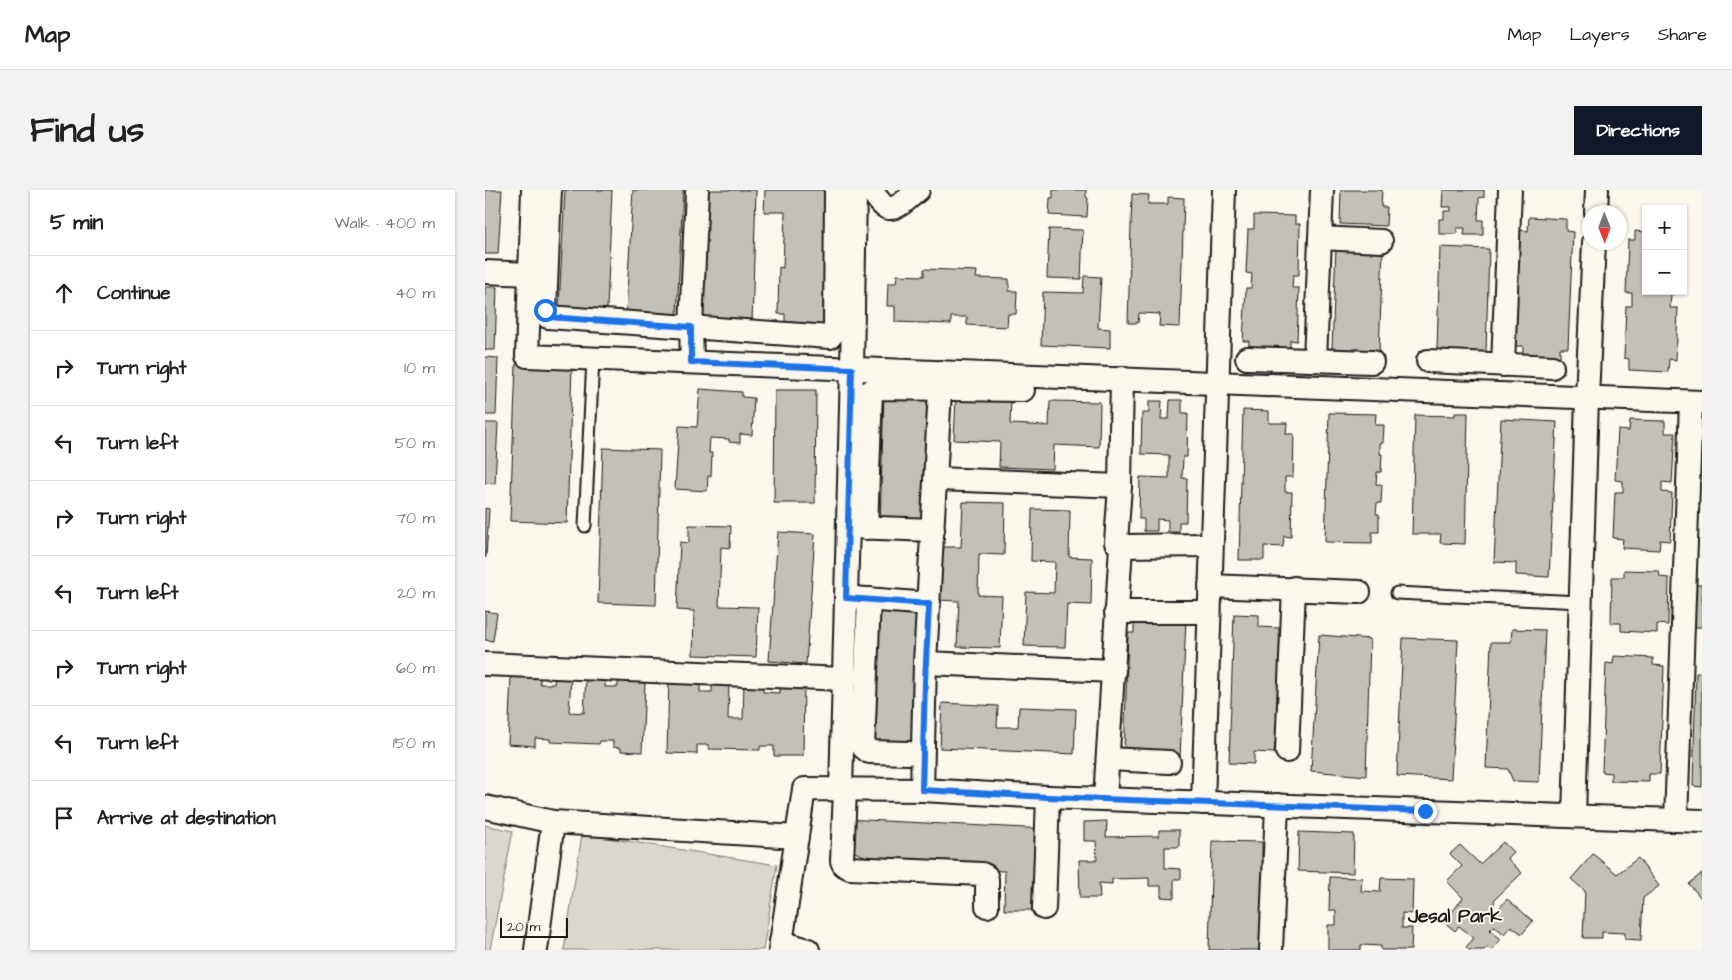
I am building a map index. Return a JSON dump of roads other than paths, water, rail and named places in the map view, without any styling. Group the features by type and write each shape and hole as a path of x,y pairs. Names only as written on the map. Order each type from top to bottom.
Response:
{"street":[{"path":"533,190 527,356 852,369 941,380 1122,385 1217,383 1697,402 1688,520 1676,820"},
{"path":"550,190 545,310 548,317 830,337 835,331 836,190"},
{"path":"691,362 697,190"},
{"path":"855,190 852,369 857,527"},
{"path":"871,190 884,206 890,208 898,206 917,190"},
{"path":"1203,803 1224,190"},
{"path":"1315,360 1322,190"},
{"path":"1503,365 1510,190"},
{"path":"1596,205 1597,190"},
{"path":"1320,238 1381,241"},
{"path":"1574,816 1587,398 1595,250"},
{"path":"485,272 530,274"},
{"path":"1247,358 1372,362"},
{"path":"1428,361 1551,367"},
{"path":"922,790 925,663 941,380"},
{"path":"941,380 871,390 857,527 846,598 842,861 844,865 850,868 983,874 987,879 987,906"},
{"path":"1122,385 1116,542 1121,546 1211,545"},
{"path":"936,479 1119,486"},
{"path":"857,527 933,530"},
{"path":"1105,799 1121,546"},
{"path":"1210,586 1359,592"},
{"path":"1287,751 1294,588"},
{"path":"846,598 929,604"},
{"path":"869,600 863,747 869,752 909,752"},
{"path":"1116,612 1209,612"},
{"path":"925,663 1114,671"},
{"path":"485,664 844,679"},
{"path":"1108,759 1169,762"},
{"path":"808,950 781,946 804,788 922,790 1048,797 1702,821"},
{"path":"1044,908 1048,797"},
{"path":"1271,950 1277,805"},
{"path":"485,807 553,822 797,837"},
{"path":"536,950 553,822"}],"lane":[{"path":"585,526 593,358"},
{"path":"1397,593 1580,602"}],"district":[{"name":"Jesal Park","path":"1455,916"}]}
